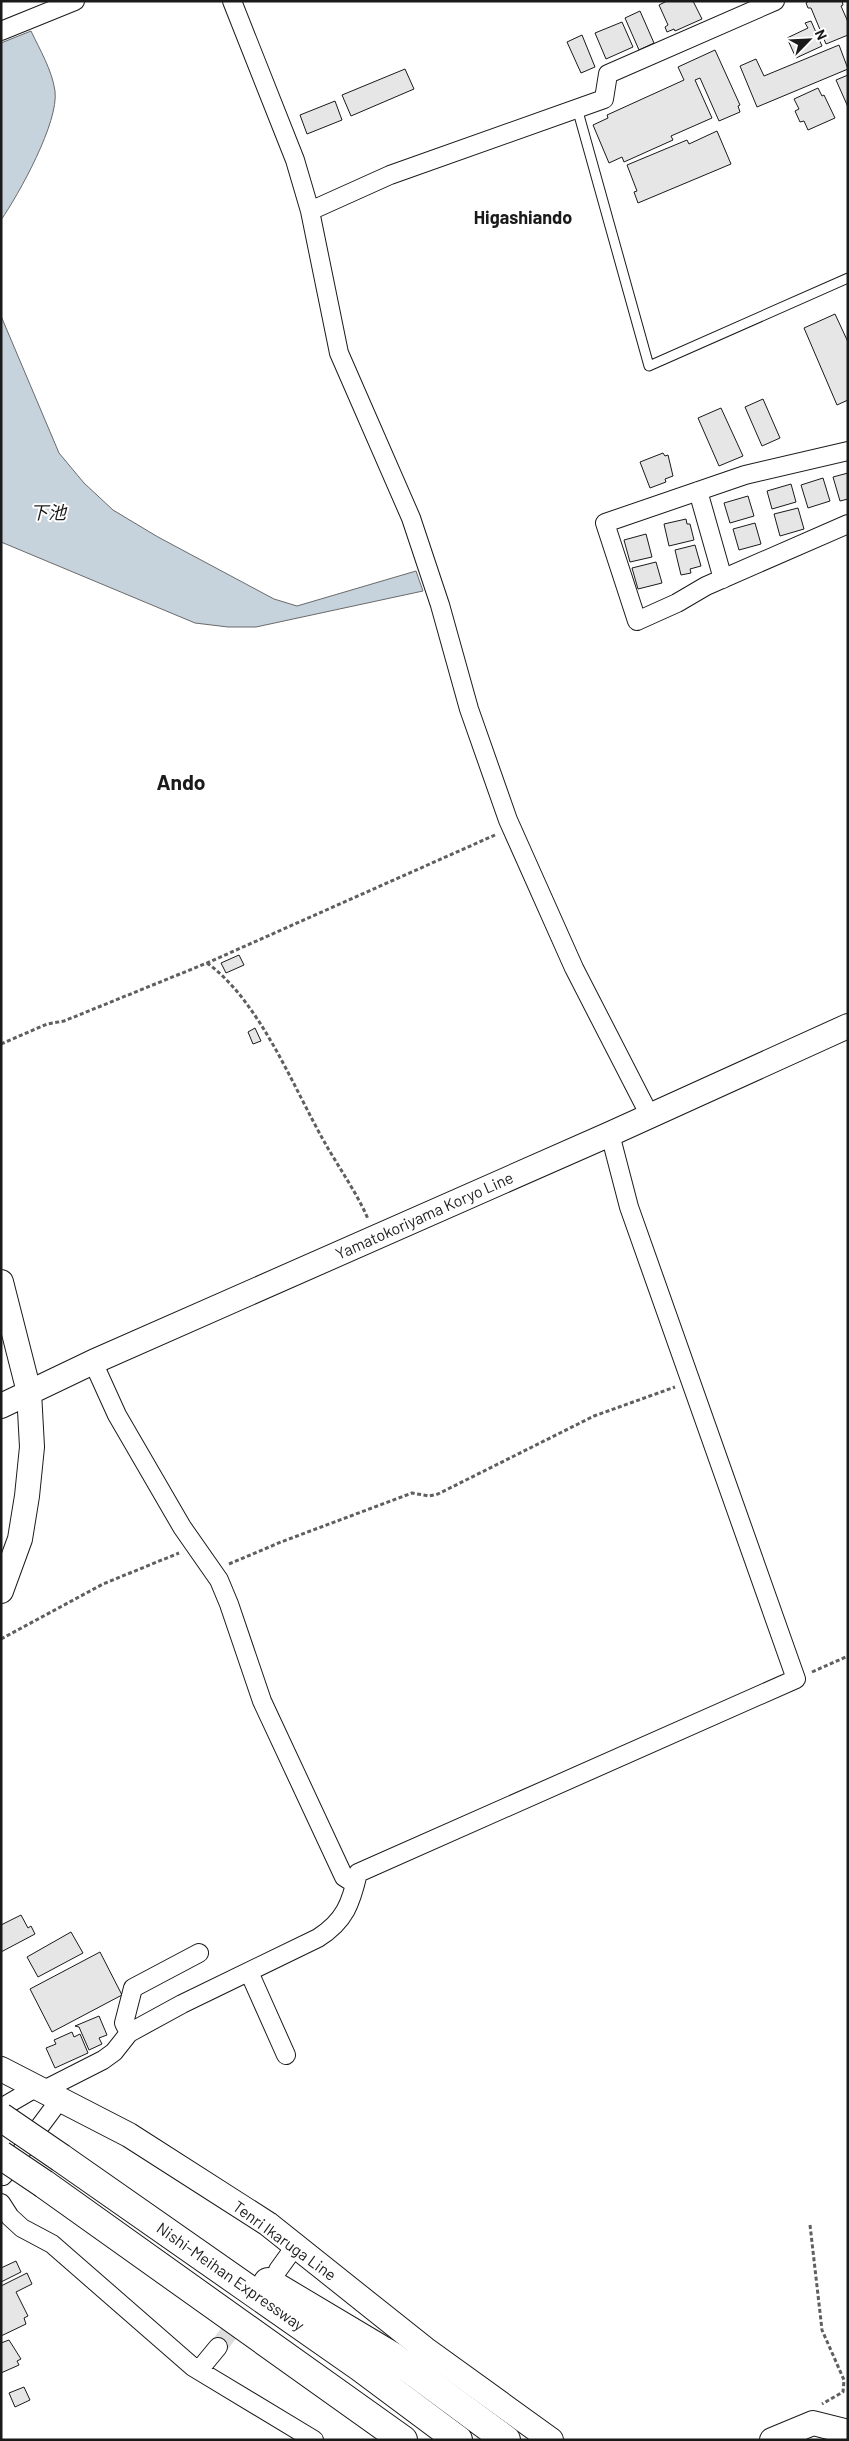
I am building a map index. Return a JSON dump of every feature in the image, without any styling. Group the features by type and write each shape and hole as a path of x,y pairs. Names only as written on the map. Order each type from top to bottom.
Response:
{"highway":[{"name":"Nishi-Meihan Expressway","path":"1,2117 115,2194 360,2367 458,2440"},
{"name":"Nishi-Meihan Expressway","path":"2,2171 44,2184 403,2440"},
{"path":"115,2194 392,2356 500,2435"}],"main road":[{"name":"Yamatokoriyama Koryo Line","path":"1,1406 93,1362 610,1134 848,1026"},
{"path":"1,1282 30,1392 32,1447 28,1496 20,1539 1,1591"},
{"name":"Tenri Ikaruga Line","path":"1,2069 129,2135 268,2224 425,2349 551,2440"},
{"path":"772,2440 813,2423 848,2432"}],"street":[{"path":"1,31 49,5 75,1"},
{"path":"232,1 295,160 310,211 339,353 411,518 440,605 469,709 512,829 574,968 650,1116"},
{"path":"310,211 390,175 604,98 608,74 775,1"},
{"path":"848,451 745,475 605,523 637,621 723,579 848,524"},
{"path":"698,491 723,579"},
{"path":"1,2108 47,2092 104,2060 114,2052 129,2033 331,1930 342,1918 350,1904 358,1873 796,1679 690,1382 645,1247 629,1207 610,1134"},
{"path":"93,1362 118,1416 182,1526 213,1572 229,1604 262,1701 344,1877 355,1884"},
{"path":"129,2033 124,2023 133,1988 200,1953"},
{"path":"249,1972 286,2054"},
{"path":"2,2171 47,2092"},
{"path":"1,2203 10,2217 22,2228 52,2244 199,2370 314,2440"},
{"path":"278,2270 296,2245"},
{"path":"199,2370 218,2347"}],"lane":[{"path":"577,108 649,366 848,278"}],"path":[{"path":"1,1044 47,1024 64,1021 207,963 480,841 512,829"},
{"path":"207,963 221,973 234,988 269,1038 302,1103 365,1211 375,1236"},
{"path":"213,1572 281,1542 412,1493 429,1496 438,1494 594,1416 690,1382"},
{"path":"1,1639 103,1584 160,1560 180,1553 202,1556"},
{"path":"796,1679 848,1656"},
{"path":"810,2224 822,2330 844,2380 843,2392 811,2410 813,2423"}],"water":[{"path":"31,31 51,75 55,91 55,104 51,121 36,157 18,193 1,220 1,43"},
{"name":"下池","path":"1,316 59,453 84,483 113,510 158,537 274,599 297,606 416,571 423,591 256,627 228,627 195,623 1,542"}],"building":[{"path":"667,1 693,1 702,19 675,31 674,29 667,32 665,27 668,25 659,5"},
{"path":"809,1 842,1 843,5 841,6 848,22 848,35 826,44 811,8 808,8 806,3"},
{"path":"640,11 654,43 639,50 625,18"},
{"path":"811,21 822,46 796,58 787,38 808,28 805,23"},
{"path":"622,22 633,47 606,59 595,33"},
{"path":"582,35 595,67 581,73 567,42"},
{"path":"839,45 848,69 757,107 740,66 756,59 764,76"},
{"path":"715,50 740,105 738,106 740,112 719,121 700,78 695,80 712,118 671,136 673,140 624,162 622,157 609,163 593,125 608,118 607,115 684,80 678,67"},
{"path":"405,69 414,89 351,116 342,95"},
{"path":"848,75 848,107 836,80"},
{"path":"818,88 822,96 824,95 835,118 808,130 804,121 800,122 795,111 799,109 794,99"},
{"path":"335,101 342,120 307,134 300,115"},
{"path":"717,131 731,164 638,203 634,192 637,191 627,165 687,140 689,144"},
{"path":"835,314 848,342 848,400 837,405 804,328"},
{"path":"763,399 780,438 762,446 745,407"},
{"path":"721,408 743,456 719,466 698,418"},
{"path":"663,453 665,456 668,455 673,476 665,479 666,482 650,488 640,462"},
{"path":"848,473 848,499 840,501 833,477"},
{"path":"823,478 830,501 808,508 801,485"},
{"path":"791,484 796,502 772,509 767,491"},
{"path":"748,496 754,516 730,523 724,503"},
{"path":"798,508 804,529 780,536 774,514"},
{"path":"686,519 687,524 690,524 694,540 669,546 664,524"},
{"path":"755,523 761,544 739,550 733,529"},
{"path":"646,534 652,557 630,562 624,540"},
{"path":"695,545 701,566 690,569 691,573 681,575 675,550"},
{"path":"656,562 662,583 638,589 632,568"},
{"path":"239,955 244,965 226,973 221,963"},
{"path":"255,1028 261,1041 253,1044 248,1032"},
{"path":"21,1915 28,1928 31,1926 35,1934 1,1952 1,1925"},
{"path":"71,1932 83,1953 38,1977 27,1957"},
{"path":"100,1952 122,1995 52,2032 30,1989"},
{"path":"99,2016 107,2035 99,2038 102,2044 89,2050 79,2027 75,2026"},
{"path":"72,2032 74,2037 80,2034 88,2053 55,2068 46,2048 56,2044 54,2040"},
{"path":"16,2261 21,2272 1,2282 1,2268"},
{"path":"27,2273 32,2284 16,2292 28,2316 24,2318 26,2324 1,2336 1,2286"},
{"path":"9,2340 21,2359 17,2361 19,2365 1,2373 1,2343"},
{"path":"24,2387 30,2400 15,2407 9,2393"}],"tunnel":[{"path":"218,2347 264,2289"}],"district":[{"name":"Higashiando","path":"523,217"},
{"name":"Ando","path":"181,781"}]}
